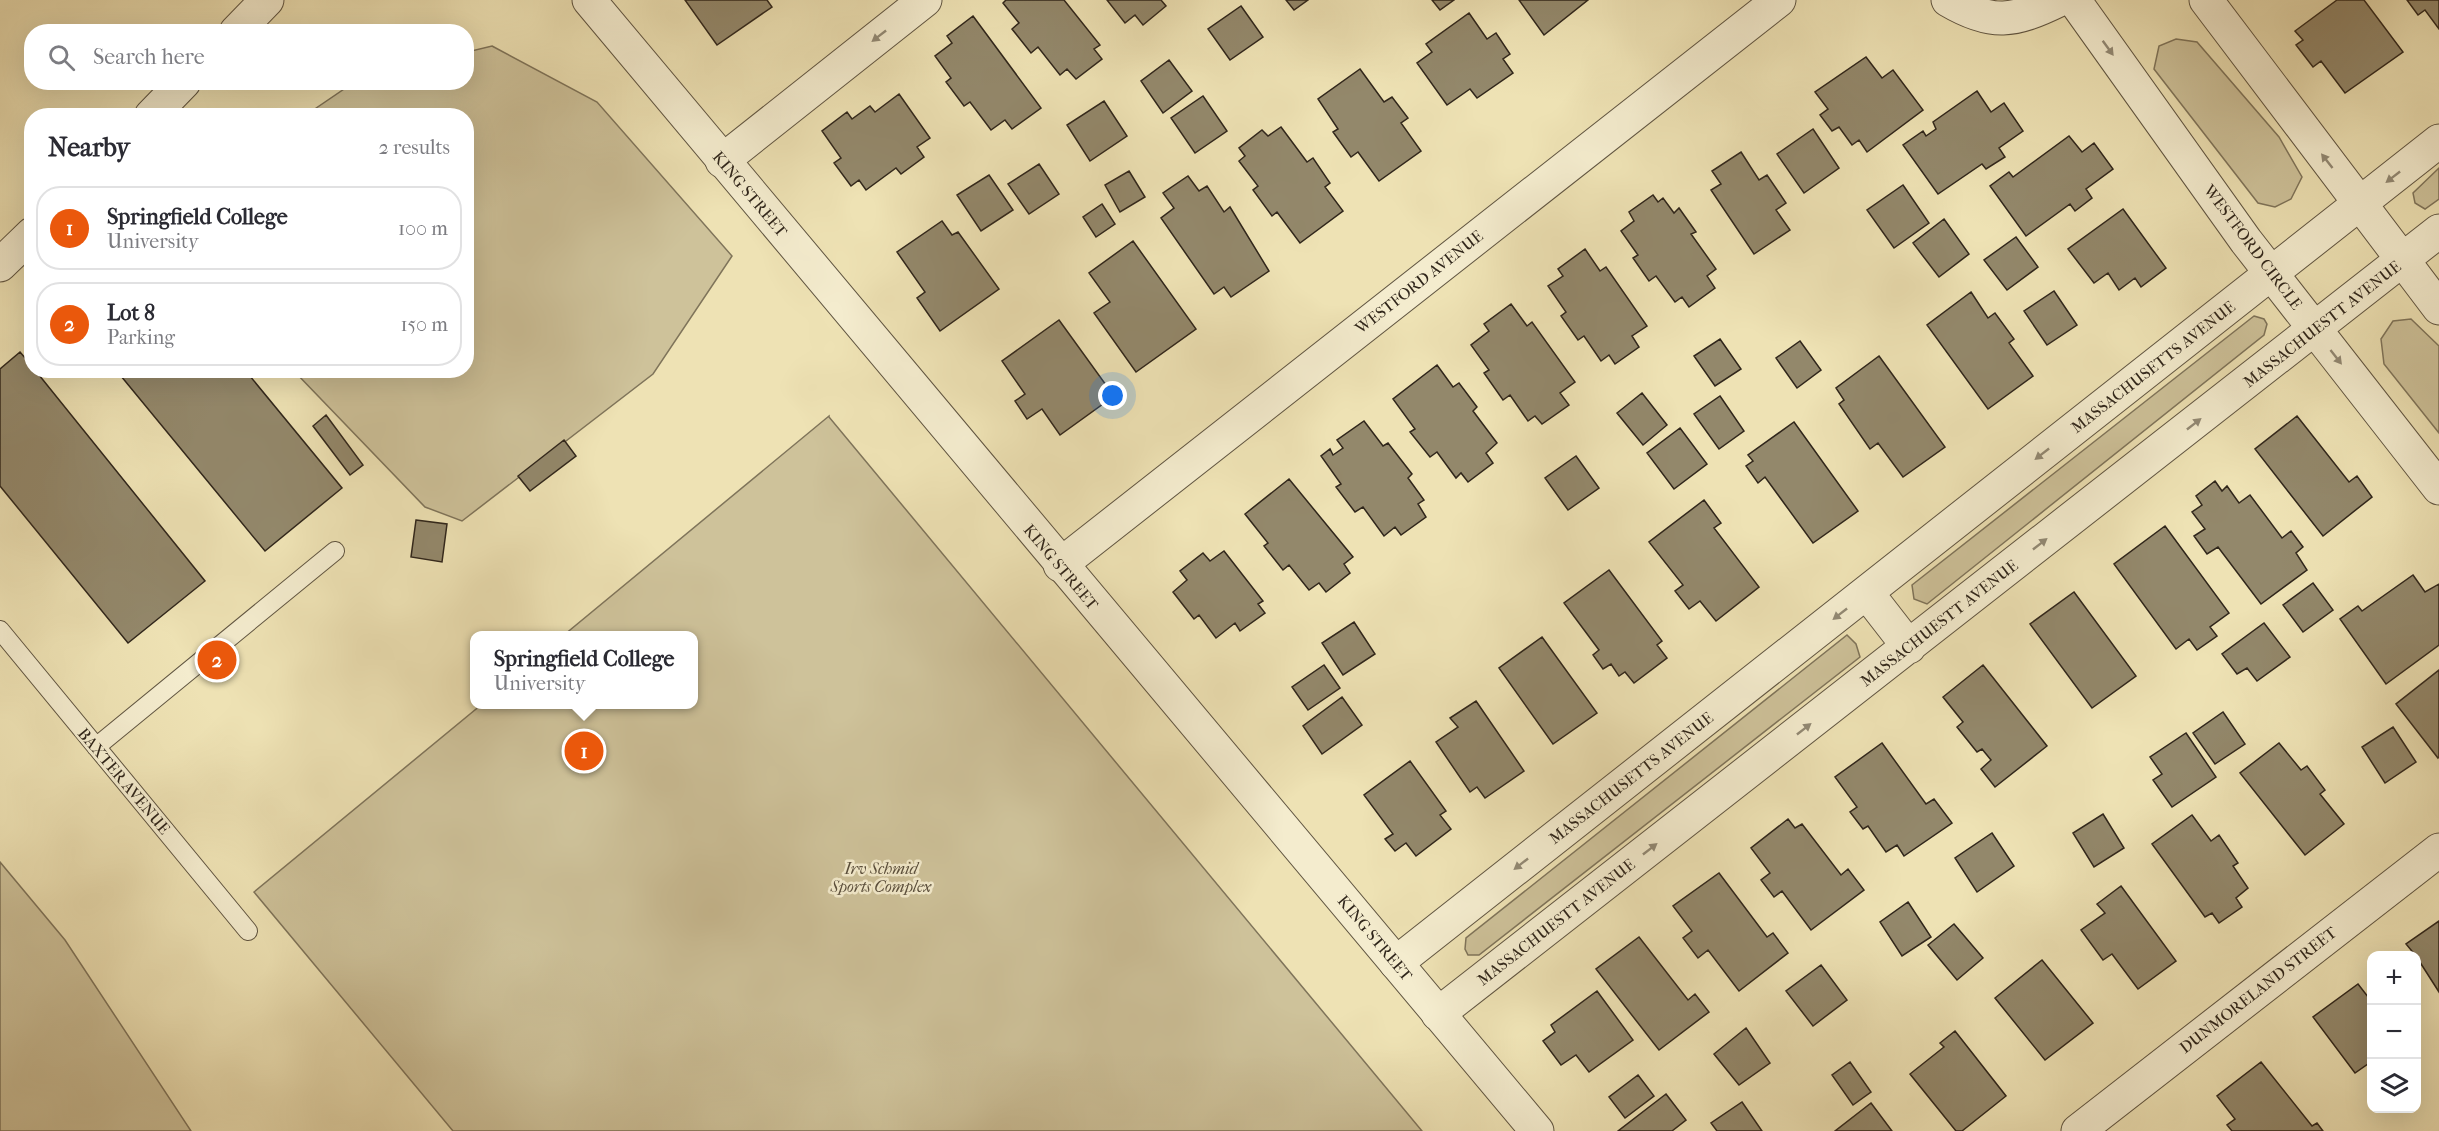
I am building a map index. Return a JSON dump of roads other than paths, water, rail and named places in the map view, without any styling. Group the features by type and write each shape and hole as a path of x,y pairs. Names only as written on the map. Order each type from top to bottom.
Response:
{"street":[{"path":"244,24 267,0"},
{"name":"KING STREET","path":"589,0 1060,565 1537,1131"},
{"path":"722,161 925,0"},
{"name":"WESTFORD AVENUE","path":"1060,565 1779,0"},
{"path":"1948,0 1980,17 1996,20 2013,18 2059,0"},
{"name":"WESTFORD CIRCLE","path":"2074,0 2271,274 2439,488"},
{"path":"2206,0 2439,308"},
{"path":"159,108 176,90"},
{"name":"MASSACHUSETTS AVENUE","path":"1396,963 2439,141"},
{"name":"MASSACHUESTT AVENUE","path":"1438,1014 2439,231"},
{"path":"0,265 24,242"},
{"path":"1867,593 1909,647"},
{"name":"DUNMORELAND STREET","path":"2078,1131 2439,850"}],"lane":[{"path":"96,747 335,551"},
{"name":"BAXTER AVENUE","path":"0,630 248,931"}],"place":[{"name":"Lot 8","path":"217,660"},
{"name":"Springfield College","path":"584,751"}],"park label":[{"name":"Irv Schmid Sports Complex","path":"881,877"}]}
